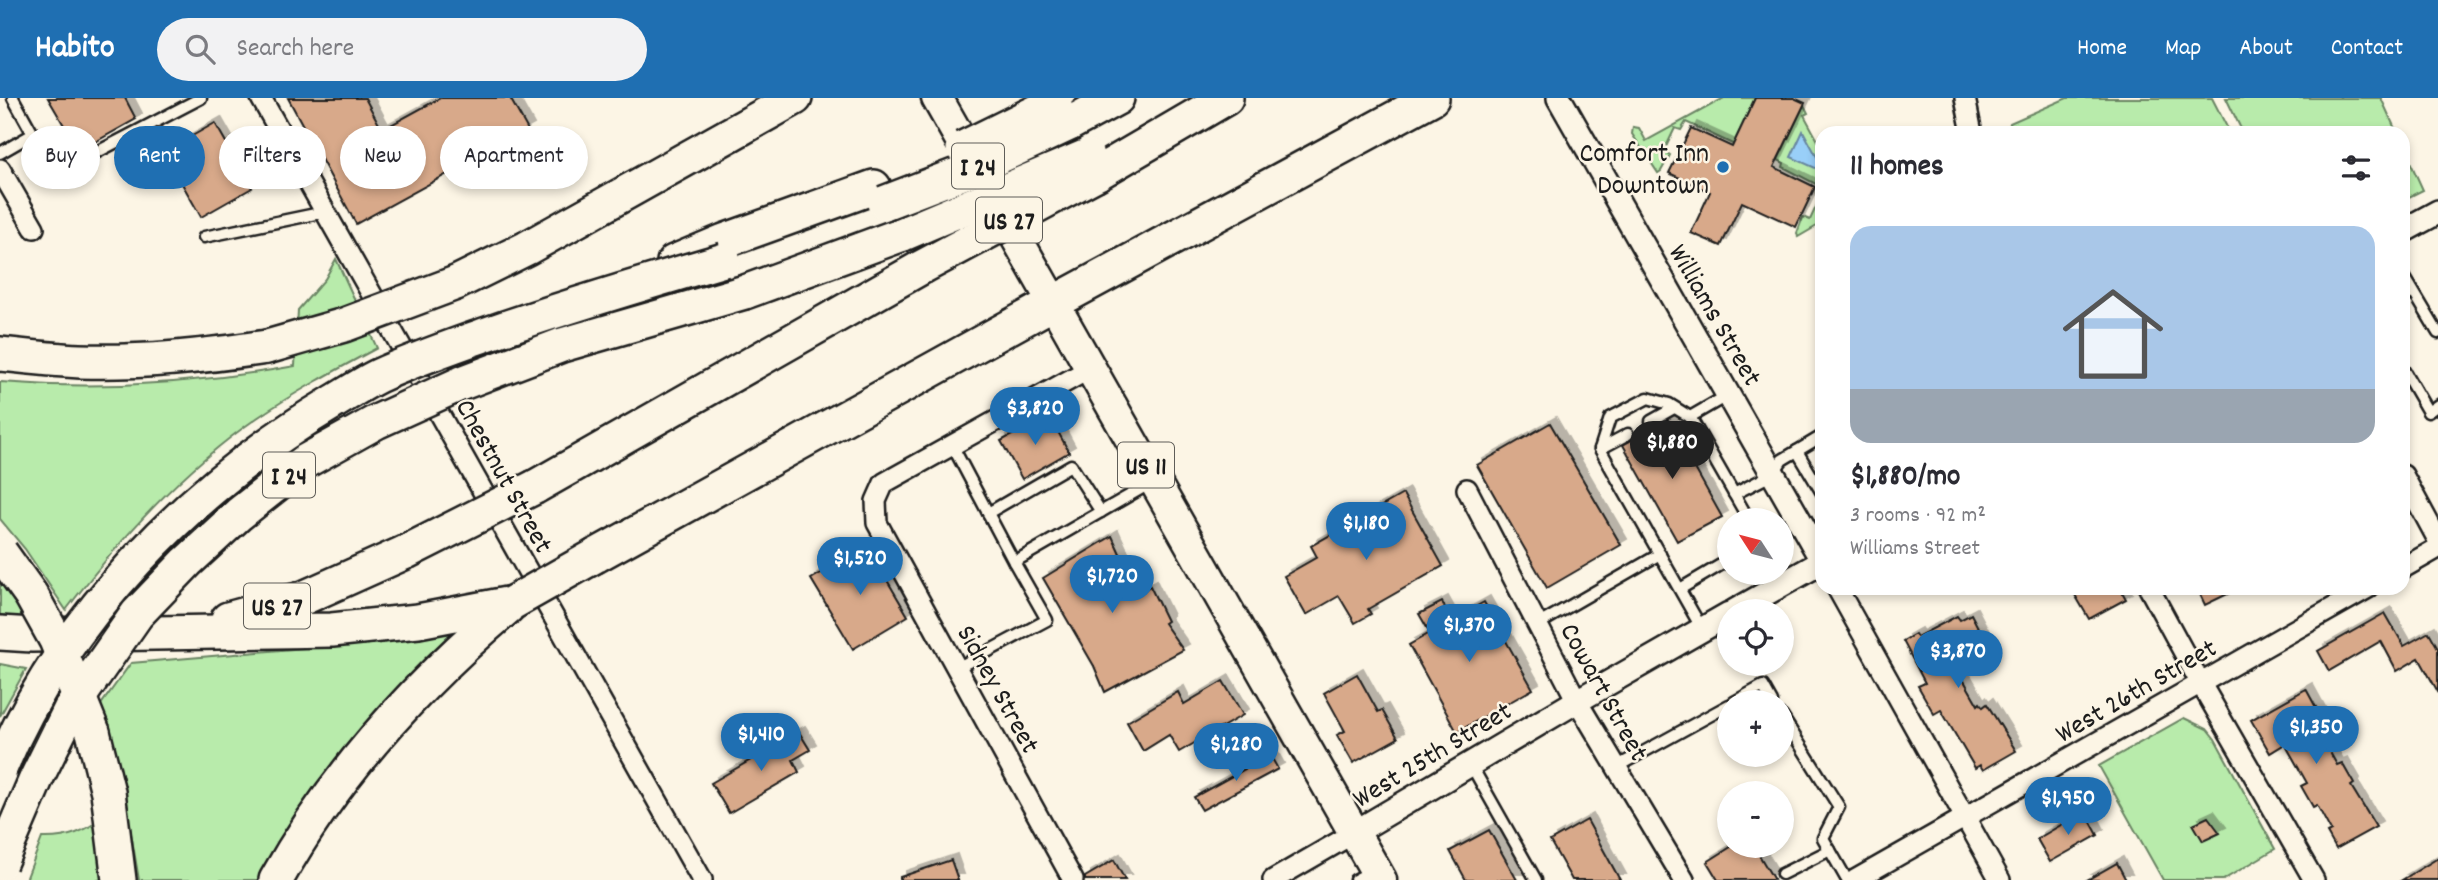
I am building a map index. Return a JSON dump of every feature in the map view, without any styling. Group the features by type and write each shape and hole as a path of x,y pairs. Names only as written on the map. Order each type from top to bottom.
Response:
{"highway":[{"path":"0,354 78,361 175,358 267,347 344,325 486,269 795,98"},
{"name":"I 24","path":"0,769 11,743 47,678 93,614 159,536 217,483 292,427 377,377 458,344 879,195 975,168 1063,108 1117,98"},
{"name":"I 24","path":"0,863 36,779 70,710 136,614 239,514 306,461 376,422 462,383 562,345 745,292 1092,165 1199,98"},
{"name":"US 27","path":"0,633 139,634 243,616 301,599 406,552 535,488 922,267 1092,165 1226,98"},
{"path":"276,880 312,821 371,742 438,669 512,603 1053,303 1432,98"},
{"path":"1,552 31,595 56,639 93,732 108,792 118,880"},
{"path":"139,634 371,627 466,613 512,603"}],"main road":[{"name":"US 11","path":"937,98 1354,833 1370,877"}],"street":[{"name":"Chestnut Street","path":"261,98 702,880"},
{"name":"Williams Street","path":"1559,98 1815,549"},
{"path":"1965,98 1971,126"},
{"path":"0,169 34,228"},
{"path":"2410,227 2438,212"},
{"path":"952,445 1091,368"},
{"name":"Sidney Street","path":"952,445 884,483 876,502 877,523 1073,880"},
{"path":"2410,488 2438,540"},
{"name":"Cowart Street","path":"1467,489 1577,701 1684,880"},
{"path":"2410,564 2438,548"},
{"path":"1756,599 1815,565"},
{"path":"1841,595 2000,880"},
{"path":"2153,595 2314,880"},
{"name":"West 26th Street","path":"1855,880 2356,595"},
{"name":"West 25th Street","path":"1273,880 1717,621"}],"lane":[{"path":"13,98 29,126"},
{"path":"100,151 201,98"},
{"path":"0,153 21,141"},
{"path":"204,237 325,212"},
{"path":"2410,287 2438,333"},
{"path":"2410,381 2428,412 2438,405"},
{"path":"1690,417 1728,395"},
{"path":"1702,629 1600,449 1610,418 1647,398 1690,417 1742,508"},
{"path":"1651,421 1674,408"},
{"path":"1600,449 1628,434"},
{"path":"1734,494 1773,474 1782,460 1815,440"},
{"path":"952,445 1047,620 957,668"},
{"path":"1797,450 1815,481"},
{"path":"988,513 1071,465 1101,512"},
{"path":"1014,562 1154,481"},
{"path":"1537,625 1660,554"},
{"path":"1679,589 1717,567"},
{"path":"1616,766 1717,711"},
{"path":"1794,735 1839,807 1823,838 1847,880"},
{"path":"1471,764 1536,880"},
{"path":"1782,874 1830,850"}],"green space":[{"path":"1724,98 1755,98 1736,138 1741,148 1686,122 1681,130 1675,128 1664,151 1670,155 1658,173 1632,134 1633,127 1639,128 1646,141"},
{"path":"2067,98 2212,98 2226,126 2009,126 2010,123"},
{"path":"2226,98 2381,98 2394,126 2240,126"},
{"path":"1804,105 1808,113 1804,115 1815,135 1815,183 1783,167 1784,163 1778,160"},
{"path":"2410,161 2423,190 2410,196"},
{"path":"1815,209 1815,227 1798,237 1803,217 1810,220"},
{"path":"336,259 377,348 271,408 204,459 131,531 66,610 25,549 0,519 0,382 148,384 295,366 298,310 325,279"},
{"path":"0,572 34,620 0,615"},
{"path":"476,618 349,752 290,823 258,880 139,880 119,764 100,706 131,663 305,648"},
{"path":"0,664 26,669 0,716"},
{"path":"2184,718 2207,729 2215,739 2275,849 2223,880 2163,880 2099,766"},
{"path":"104,816 111,880 26,880 42,838 75,833"}],"water":[{"path":"1803,131 1815,153 1815,168 1791,157"}],"building":[{"path":"48,98 125,98 136,119 124,126 114,126 114,131 100,139 100,126 64,126"},
{"path":"288,98 365,98 380,126 340,126 340,189 420,189 356,224 326,168 326,126 303,126"},
{"path":"440,98 510,98 526,126 440,126 440,178 426,186 426,126 389,126"},
{"name":"Comfort Inn Downtown","path":"1755,98 1794,98 1805,103 1774,167 1815,187 1796,227 1742,202 1721,246 1691,233 1710,192 1669,173 1691,128 1732,147"},
{"path":"215,123 219,130 219,189 250,189 201,217 185,189 205,189 205,129"},
{"path":"1049,415 1069,452 1022,479 1001,441"},
{"path":"1668,420 1717,508 1717,520 1677,541 1623,445"},
{"path":"1550,423 1621,545 1547,588 1477,465"},
{"path":"1403,494 1443,566 1368,609 1371,614 1355,623 1339,596 1306,615 1284,576 1317,557 1311,546"},
{"path":"1112,536 1138,593 1150,586 1167,621 1164,623 1183,650 1105,692 1094,666 1043,578"},
{"path":"867,546 908,616 853,649 811,579"},
{"path":"2075,595 2124,595 2126,599 2089,619"},
{"path":"2200,595 2226,595 2205,605"},
{"path":"1442,602 1452,620 1484,602 1533,689 1457,732 1409,645 1430,633 1419,614"},
{"path":"2385,613 2404,646 2429,632 2438,648 2438,692 2419,658 2397,671 2381,641 2329,671 2318,651"},
{"path":"1971,614 1984,639 1972,646 1973,649 1952,660 1978,705 1980,703 1983,707 1987,704 2016,751 1983,770 1980,765 1975,768 1941,710 1934,714 1918,686 1925,683 1903,641 1915,634 1917,637 1957,616 1960,620"},
{"path":"1357,674 1378,712 1382,710 1398,738 1353,763 1337,735 1345,731 1324,693"},
{"path":"1223,681 1243,715 1179,752 1169,735 1143,751 1127,722 1178,692 1184,704"},
{"path":"2306,689 2324,722 2316,727 2337,765 2342,763 2354,784 2351,786 2376,827 2336,849 2327,833 2331,831 2317,805 2313,807 2301,786 2307,783 2285,744 2270,753 2251,720"},
{"path":"799,732 810,750 793,760 799,772 729,813 711,783"},
{"path":"1270,755 1278,769 1202,810 1194,797"},
{"path":"2085,811 2098,835 2050,862 2037,839"},
{"path":"2208,817 2220,833 2203,841 2193,824"},
{"path":"1587,820 1620,880 1572,880 1550,841"},
{"path":"1489,830 1517,880 1466,880 1450,851"},
{"path":"1717,856 1717,858 1761,858 1774,880 1718,880 1707,862"},
{"path":"2438,858 2438,880 2402,880"},
{"path":"951,860 958,880 900,880 900,877"},
{"path":"1114,860 1125,880 1085,880 1085,877"},
{"path":"2117,863 2126,880 2087,880"}],"place":[{"name":"Comfort Inn Downtown","path":"1723,167"}]}
